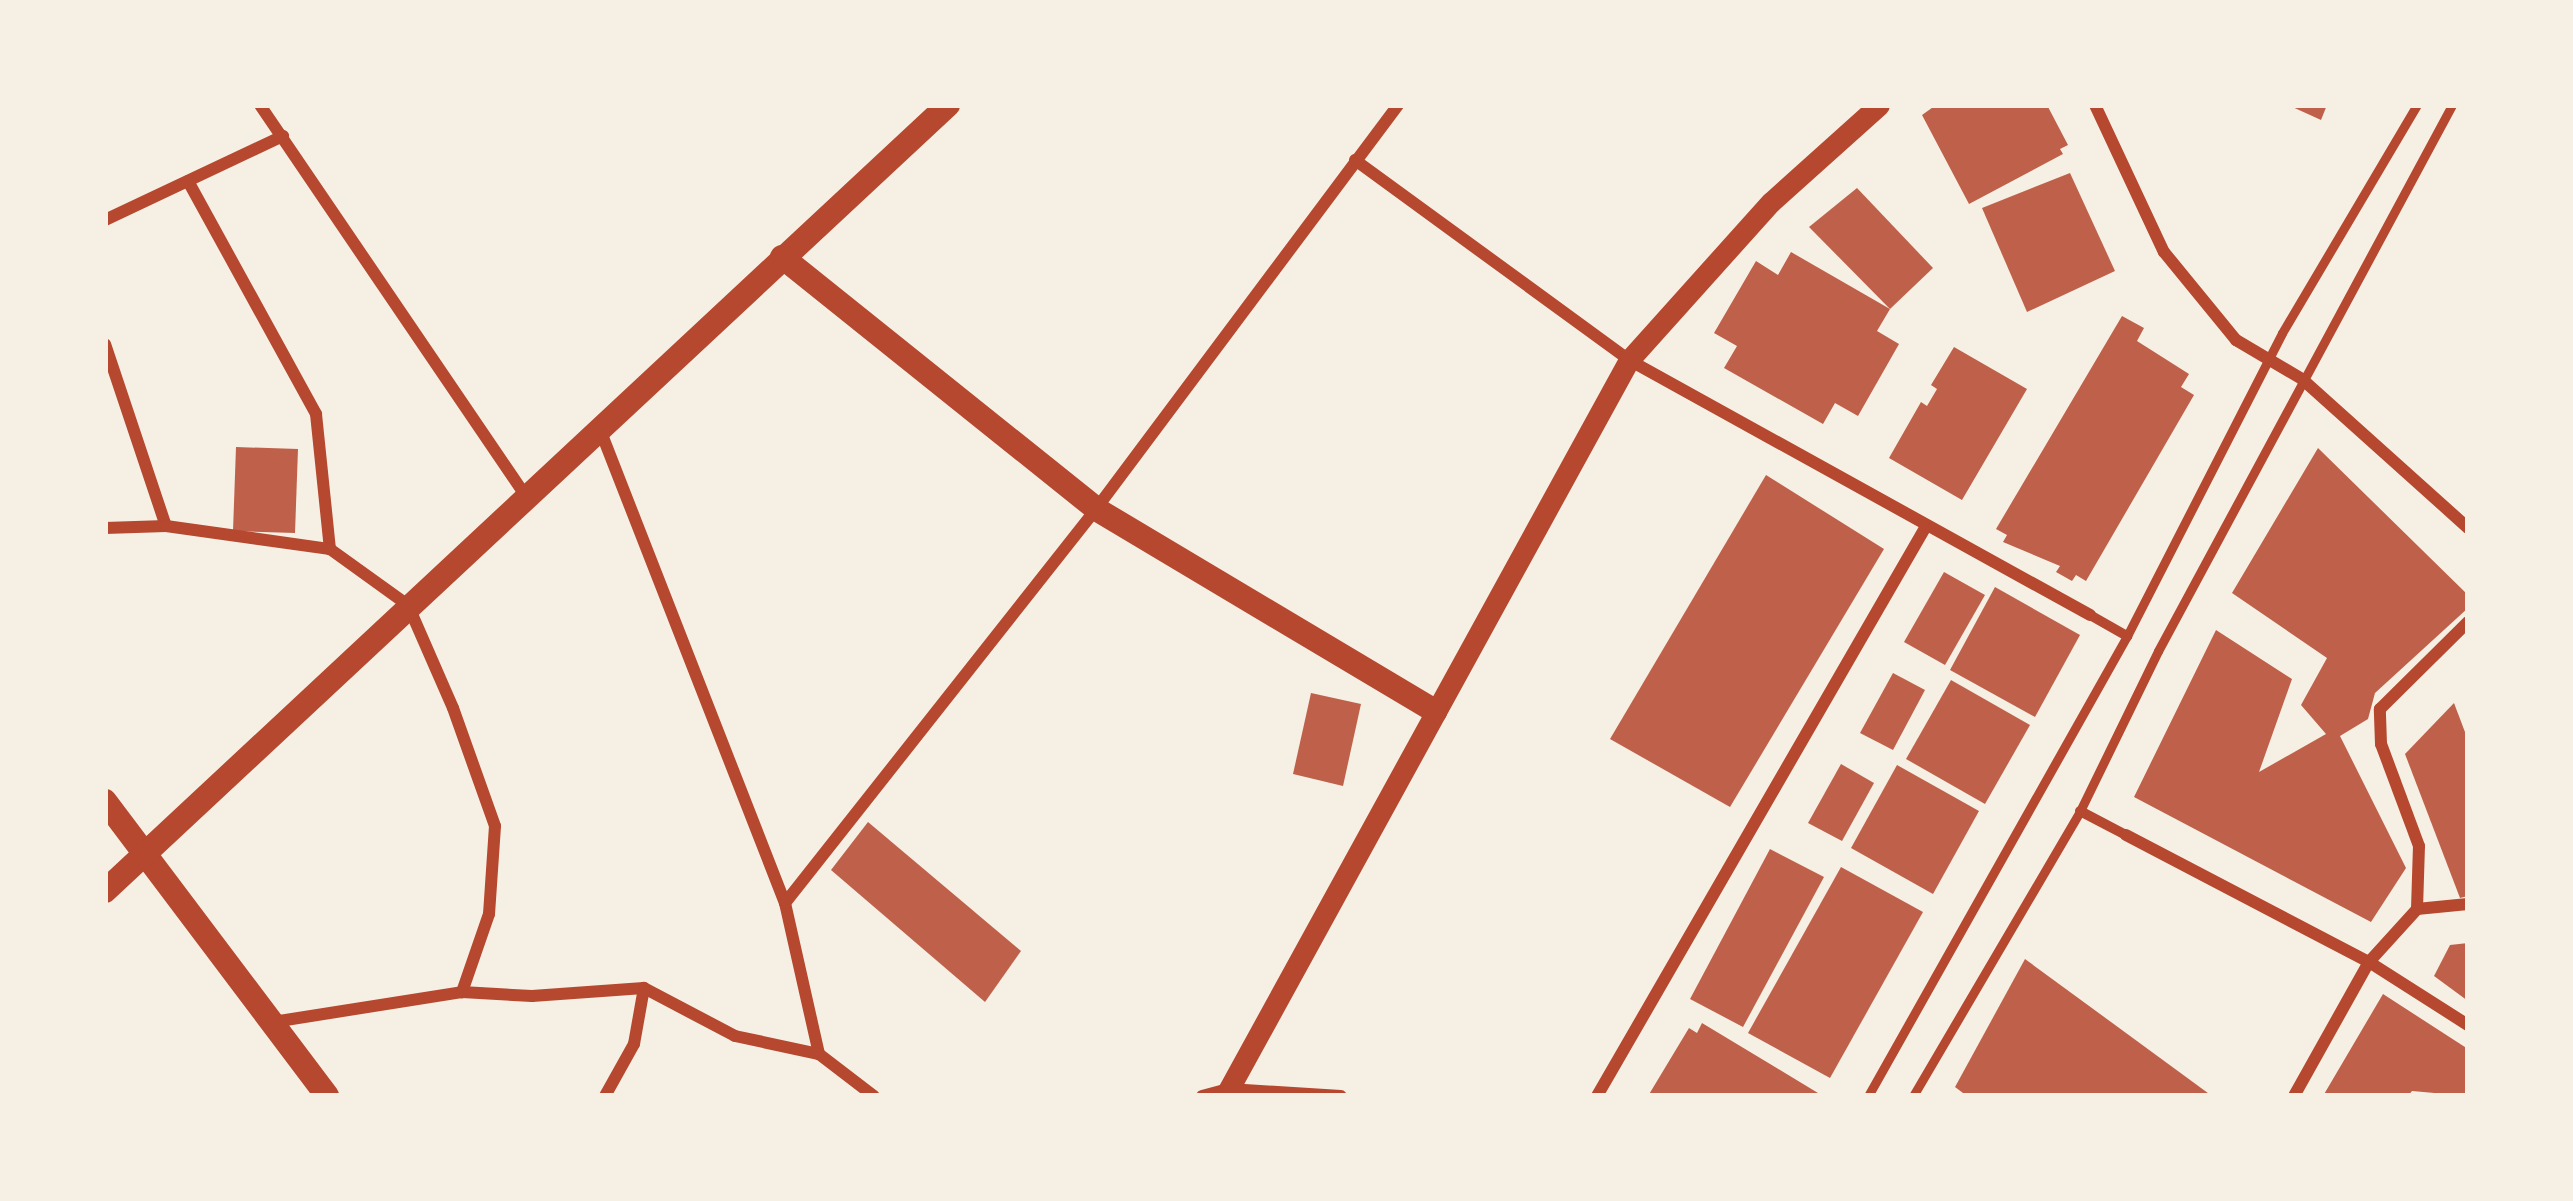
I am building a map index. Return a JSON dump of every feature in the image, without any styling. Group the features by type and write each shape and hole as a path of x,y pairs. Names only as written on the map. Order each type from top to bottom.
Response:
{"main road":[{"path":"105,891 947,105"},
{"path":"782,257 1096,509 1435,711"},
{"path":"105,801 327,1096"}],"street":[{"path":"260,105 524,495"},
{"path":"785,903 1096,509 1397,105"},
{"path":"1227,1092 1629,360 1771,202 1879,105"},
{"path":"2095,105 2164,252 2236,340 2302,380 2468,527"},
{"path":"105,220 283,136"},
{"path":"1355,160 1629,360 1925,528 2127,635"},
{"path":"188,181 316,414 330,549"},
{"path":"105,344 166,526"},
{"path":"599,426 785,903 819,1054"},
{"path":"105,528 166,526 330,549 408,605 453,708 495,826 489,914 462,992"},
{"path":"1597,1096 1925,528"},
{"path":"2294,1096 2369,962 2416,909 2419,846 2381,744 2380,709 2468,622"},
{"path":"2080,811 2369,962 2468,1025"},
{"path":"2416,909 2468,904"},
{"path":"605,1096 634,1044 644,988"},
{"path":"273,1022 462,992 532,996 644,988 735,1036 819,1054 874,1096"},
{"path":"1202,1096 1227,1092 1341,1096"}],"lane":[{"path":"1868,1096 2127,635 2267,361 2417,105"},
{"path":"1913,1096 2080,811 2302,380 2452,105"}],"building":[{"path":"1936,105 2047,105 2068,145 2060,149 2063,154 1969,204 1922,115"},
{"path":"2288,105 2327,105 2321,120"},
{"path":"2070,173 2115,271 2027,312 1982,208"},
{"path":"1857,188 1933,268 1890,309 1809,227"},
{"path":"1791,252 1890,309 1877,331 1899,344 1858,416 1835,403 1823,424 1724,368 1737,346 1714,333 1756,261 1778,275"},
{"path":"2122,316 2144,328 2137,341 2189,374 2181,387 2194,395 2086,581 2076,575 2072,581 2056,572 2060,566 2003,542 2007,535 1996,529"},
{"path":"1954,347 2027,389 1962,500 1889,458 1921,402 1927,406 1937,389 1931,385"},
{"path":"236,447 298,449 295,533 233,531"},
{"path":"2318,448 2468,595 2468,608 2375,693 2368,719 2340,736 2406,868 2371,922 2134,797 2216,630 2292,679 2259,772 2326,734 2301,705 2327,658 2232,593"},
{"path":"1766,475 1884,549 1730,807 1610,739"},
{"path":"1944,572 1985,595 1945,665 1904,642"},
{"path":"1995,587 2080,635 2035,717 1950,670"},
{"path":"1893,673 1925,690 1893,750 1860,733"},
{"path":"1951,680 2030,725 1985,804 1906,759"},
{"path":"1311,693 1361,704 1343,786 1293,774"},
{"path":"2454,703 2468,740 2468,896 2460,898 2405,754"},
{"path":"1841,764 1874,783 1842,841 1808,823"},
{"path":"1897,765 1979,811 1933,894 1851,848"},
{"path":"868,822 1021,951 985,1002 831,870"},
{"path":"1770,849 1824,877 1743,1027 1690,999"},
{"path":"1841,867 1923,912 1830,1078 1748,1033"},
{"path":"2468,943 2468,1001 2434,976 2450,945"},
{"path":"2025,959 2212,1096 1967,1096 1955,1087"},
{"path":"2383,994 2468,1049 2468,1096 2412,1091 2408,1096 2323,1096"},
{"path":"1702,1023 1818,1093 1648,1096 1689,1028 1697,1033"}]}
